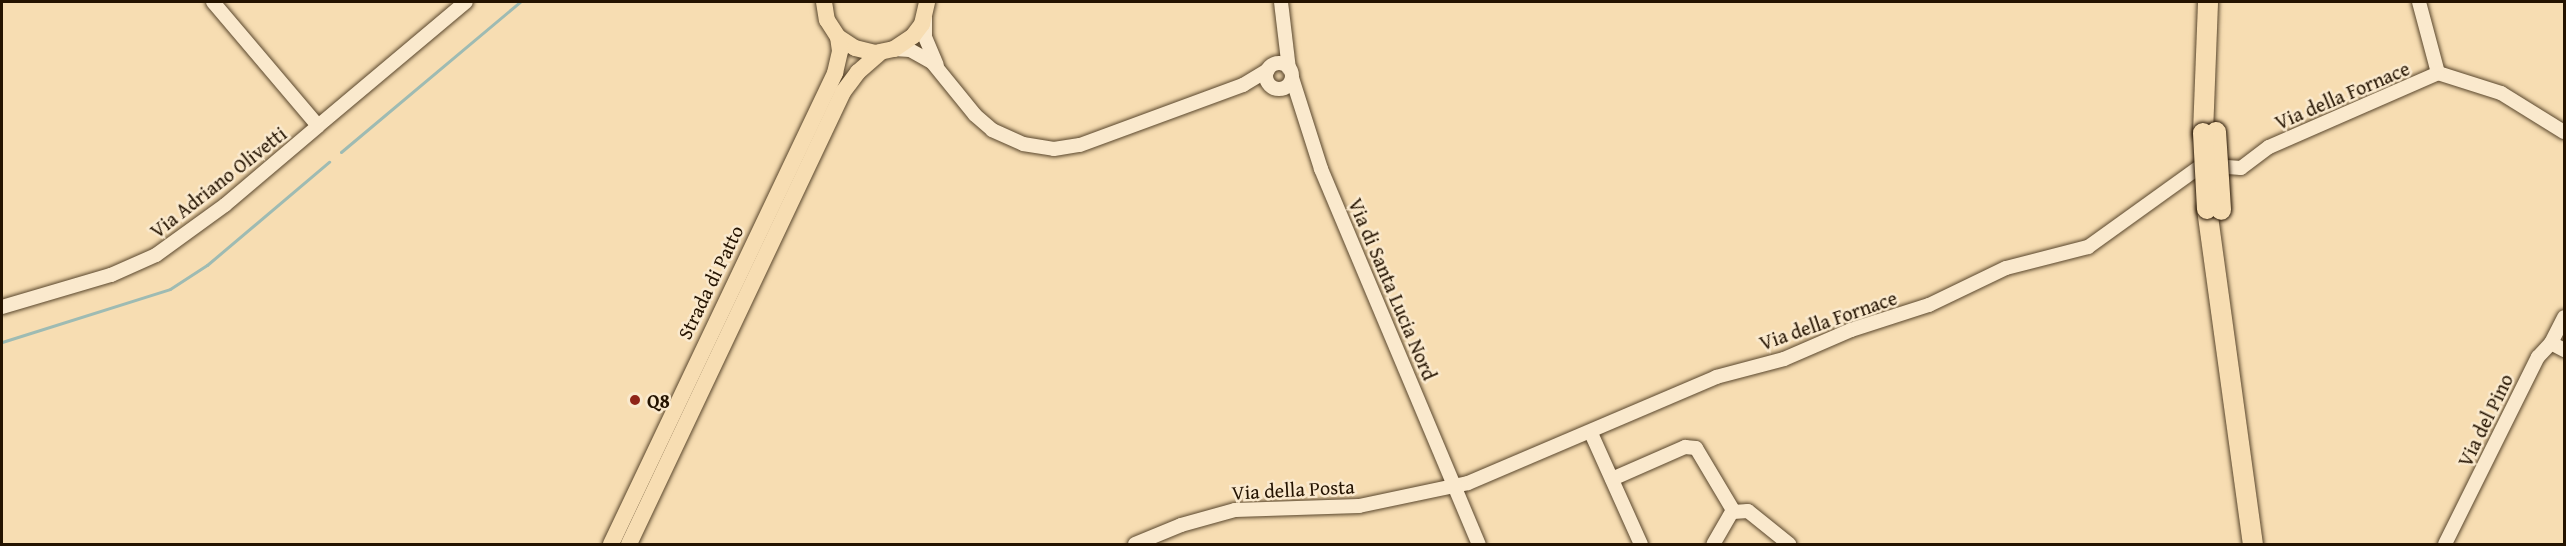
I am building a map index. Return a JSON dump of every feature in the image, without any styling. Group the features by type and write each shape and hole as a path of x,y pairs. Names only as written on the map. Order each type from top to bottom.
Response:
{"highway":[{"path":"2208,2 2214,209 2253,544"},
{"path":"2210,132 2222,2"},
{"path":"2214,209 2266,544"}],"main road":[{"path":"824,2 827,20 838,37 855,48 888,51"},
{"name":"Strada di Patto","path":"629,544 843,92 858,72 913,36 927,5"},
{"name":"Strada di Patto","path":"611,544 835,73 840,51 838,37"}],"street":[{"path":"213,2 318,126"},
{"name":"Via Adriano Olivetti","path":"2,308 111,275 156,255 225,205 466,2"},
{"name":"Via di Santa Lucia Nord","path":"1281,2 1291,74 1299,105 1322,168 1479,544"},
{"name":"Via della Fornace","path":"2227,167 2241,168 2269,147 2438,73 2419,2"},
{"path":"927,5 926,37 940,72"},
{"path":"888,51 921,55 940,72 988,127 1017,142 1054,149 1080,145 1243,85 1276,63 1291,74 1287,86 1243,85"},
{"path":"1268,70 1274,87 1291,95 1299,105"},
{"path":"2438,73 2501,93 2565,132"},
{"name":"Via della Fornace","path":"1456,485 1591,433 1716,377 1784,359 1851,330 1929,305 2006,268 2088,247 2198,168"},
{"name":"Via del Pino","path":"2445,544 2538,357 2551,343 2564,317"},
{"path":"2551,343 2565,350"},
{"path":"1591,433 1641,544"},
{"path":"1612,479 1692,446 1703,455 1733,513"},
{"name":"Via della Posta","path":"1135,544 1181,525 1234,510 1359,506 1456,485"},
{"path":"1713,544 1733,513 1748,511 1789,544"}],"waterway":[{"path":"341,152 520,2"},
{"path":"2,342 170,289 207,265 329,162"}],"place":[{"name":"Q8","path":"635,400"}]}
